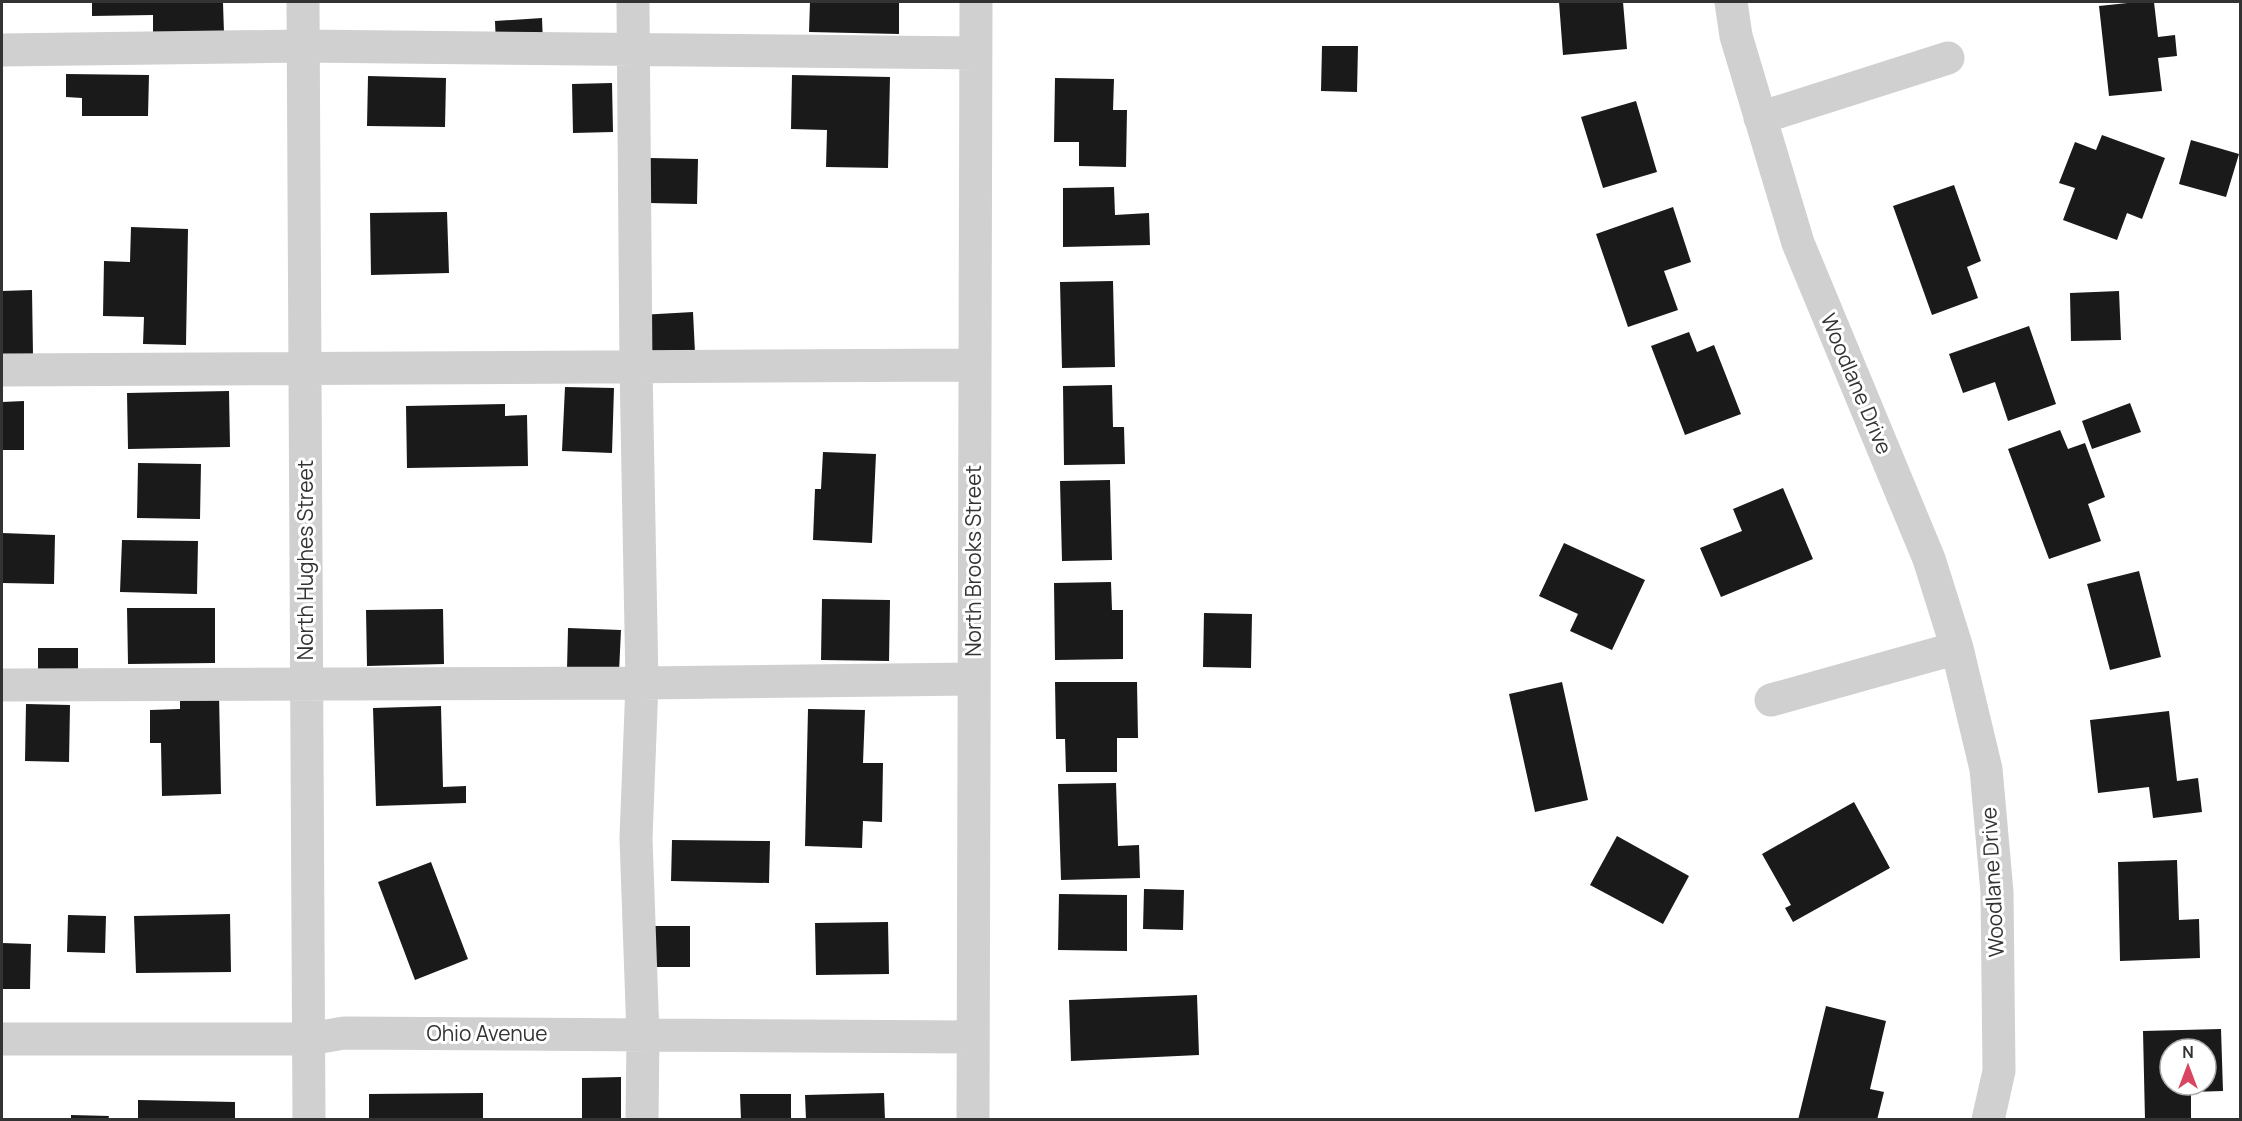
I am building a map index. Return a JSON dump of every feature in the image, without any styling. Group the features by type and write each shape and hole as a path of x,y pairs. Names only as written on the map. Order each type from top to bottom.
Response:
{"street":[{"name":"North Hughes Street","path":"303,2 309,1119"},
{"path":"633,2 636,367 642,683 636,838 643,1035 642,1119"},
{"name":"North Brooks Street","path":"973,1119 976,2"},
{"name":"Woodlane Drive","path":"1731,2 1736,36 1798,243 1929,558 1957,648 1986,769 1997,892 1999,1071 1988,1119"},
{"path":"2,50 303,46 976,53"},
{"path":"1760,118 1948,58"},
{"path":"2,370 975,365"},
{"path":"1771,700 1957,648"},
{"path":"2,685 642,683 974,679"},
{"name":"Ohio Avenue","path":"2,1039 309,1039 344,1033 972,1037"}],"building":[{"path":"92,2 223,3 224,33 153,34 153,15 92,16"},
{"path":"810,2 899,2 899,34 809,32"},
{"path":"1559,2 1623,2 1627,49 1563,55"},
{"path":"2154,2 2158,37 2175,35 2177,56 2158,58 2162,91 2109,96 2099,6"},
{"path":"542,18 543,43 496,46 495,21"},
{"path":"1322,46 1358,46 1357,92 1321,91"},
{"path":"66,74 149,75 148,116 82,116 82,98 66,97"},
{"path":"792,75 890,77 888,168 826,167 827,130 791,129"},
{"path":"368,76 446,78 445,127 367,126"},
{"path":"1055,78 1114,79 1113,110 1127,110 1126,167 1079,166 1079,142 1054,142"},
{"path":"612,83 613,132 573,133 572,84"},
{"path":"1636,101 1657,172 1603,188 1581,117"},
{"path":"2102,135 2165,158 2142,219 2127,213 2117,240 2063,220 2075,188 2059,183 2075,142 2096,150"},
{"path":"2191,140 2239,154 2226,197 2179,184"},
{"path":"650,158 698,159 697,204 649,203"},
{"path":"1954,185 1981,261 1967,267 1978,298 1932,315 1893,206"},
{"path":"1114,187 1115,215 1149,213 1150,245 1063,247 1063,188"},
{"path":"1673,207 1691,262 1664,271 1678,310 1628,327 1596,234"},
{"path":"447,212 449,273 371,275 370,213"},
{"path":"131,227 188,229 186,345 143,344 144,317 103,316 104,261 130,262"},
{"path":"1113,281 1115,367 1062,368 1060,282"},
{"path":"32,290 33,355 2,356 2,291"},
{"path":"2119,291 2121,340 2071,341 2070,293"},
{"path":"693,312 695,353 641,355 640,315"},
{"path":"2029,326 2056,404 2008,421 1995,382 1963,393 1949,354"},
{"path":"1689,332 1697,352 1714,345 1741,414 1685,435 1651,346"},
{"path":"1112,385 1113,427 1124,427 1125,464 1064,465 1063,386"},
{"path":"565,387 614,388 612,453 562,451"},
{"path":"229,391 230,447 128,449 127,393"},
{"path":"24,401 24,450 2,450 2,402"},
{"path":"2130,403 2141,432 2092,449 2082,421"},
{"path":"505,404 505,416 527,415 528,466 407,468 406,406"},
{"path":"2060,430 2068,449 2085,443 2105,497 2088,504 2101,541 2049,559 2008,449"},
{"path":"823,452 876,454 872,543 813,540 815,489 821,489"},
{"path":"138,463 201,464 200,519 137,518"},
{"path":"1110,480 1112,560 1062,561 1060,481"},
{"path":"1783,488 1813,559 1721,597 1700,548 1742,531 1733,509"},
{"path":"2,533 55,535 54,584 2,583"},
{"path":"122,540 198,541 197,594 120,592"},
{"path":"1564,543 1645,580 1612,650 1570,631 1578,614 1539,596"},
{"path":"2139,571 2161,657 2110,670 2087,584"},
{"path":"1111,582 1112,610 1123,610 1123,659 1055,660 1054,583"},
{"path":"822,599 890,600 889,661 821,660"},
{"path":"127,608 215,608 215,663 128,664"},
{"path":"443,609 444,664 367,666 366,610"},
{"path":"1204,613 1252,614 1251,668 1203,667"},
{"path":"568,628 621,630 619,672 567,670"},
{"path":"38,648 78,648 78,674 38,674"},
{"path":"1055,682 1137,682 1138,738 1117,738 1117,772 1066,772 1065,739 1056,739"},
{"path":"1562,682 1588,800 1535,812 1509,694"},
{"path":"219,694 221,794 162,796 161,743 150,743 150,710 180,709 180,696"},
{"path":"26,704 70,705 69,762 25,761"},
{"path":"441,706 443,787 466,786 466,803 376,806 373,708"},
{"path":"808,709 865,710 863,763 883,763 882,822 863,821 862,848 805,846"},
{"path":"2169,711 2177,781 2198,778 2202,812 2153,818 2149,787 2098,793 2090,720"},
{"path":"1116,783 1118,846 1139,845 1140,878 1061,880 1058,784"},
{"path":"1854,802 1890,868 1793,922 1785,908 1791,905 1762,854"},
{"path":"1617,836 1689,876 1663,924 1590,885"},
{"path":"672,840 770,841 769,883 671,881"},
{"path":"2177,860 2179,920 2199,919 2200,958 2120,961 2118,862"},
{"path":"431,862 468,959 415,980 378,882"},
{"path":"1144,889 1184,890 1183,930 1143,929"},
{"path":"1059,894 1127,895 1127,951 1058,950"},
{"path":"230,914 231,972 136,973 134,916"},
{"path":"68,915 106,916 105,953 67,952"},
{"path":"888,922 889,974 816,975 815,923"},
{"path":"649,926 690,926 690,967 648,967"},
{"path":"2,943 31,944 30,989 2,989"},
{"path":"1197,995 1199,1055 1071,1061 1069,1000"},
{"path":"1826,1006 1886,1021 1870,1089 1884,1092 1877,1120 1798,1120"},
{"path":"2221,1029 2223,1091 2218,1091 2218,1037 2158,1037 2158,1097 2191,1097 2191,1120 2145,1120 2143,1031"},
{"path":"621,1077 621,1120 582,1120 582,1078"},
{"path":"483,1093 483,1120 369,1120 369,1094"},
{"path":"884,1093 885,1120 806,1120 805,1095"},
{"path":"740,1094 791,1094 791,1120 741,1120"},
{"path":"138,1100 235,1102 235,1120 138,1120"},
{"path":"71,1115 109,1116 108,1120 71,1120"}]}
